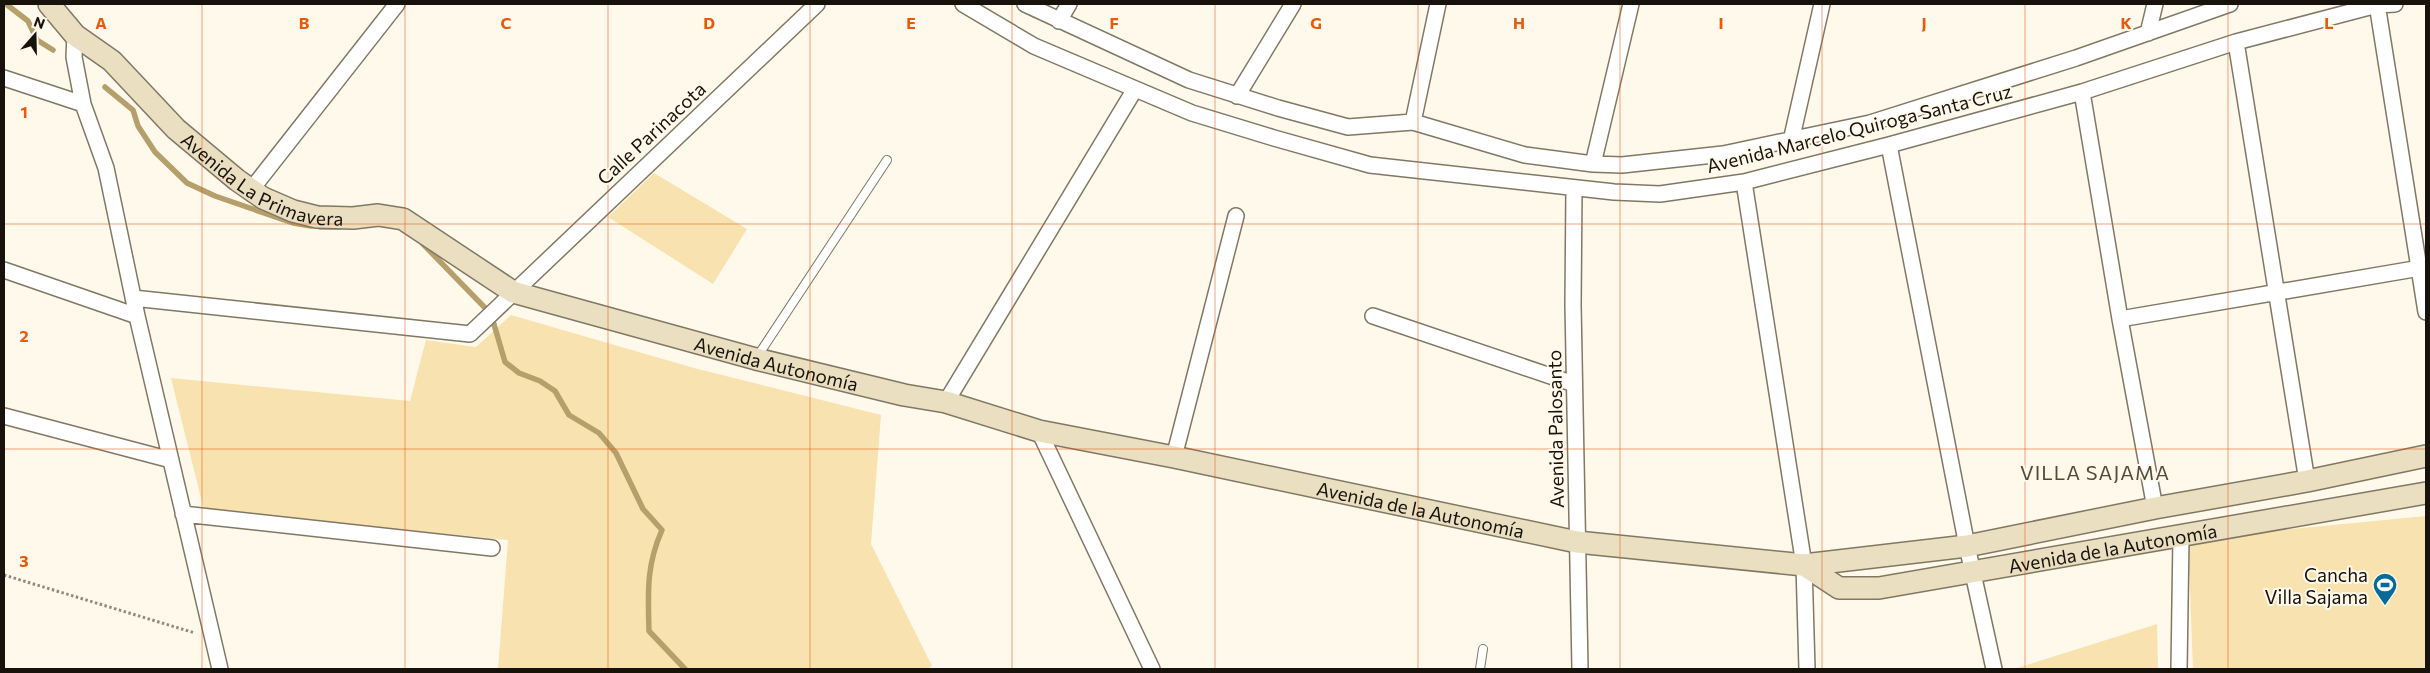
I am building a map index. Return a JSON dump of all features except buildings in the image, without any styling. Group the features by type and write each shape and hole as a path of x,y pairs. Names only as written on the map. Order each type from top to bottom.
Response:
{"street":[{"name":"Avenida La Primavera","path":"49,4 75,35 112,61 176,129 263,198 292,211 317,217 353,218 378,215 403,219 513,292"},
{"path":"251,190 397,4"},
{"name":"Calle Parinacota","path":"133,298 470,334 817,4"},
{"name":"Avenida Marcelo Quiroga Santa Cruz","path":"962,4 1034,46 1192,113 1370,165 1574,188 1660,194 1744,182 1889,145 2082,92 2236,42 2377,4 2395,4"},
{"name":"Avenida Marcelo Quiroga Santa Cruz","path":"1024,4 1189,80 1348,127 1413,122 1525,154 1593,164 1622,165 1723,154 1791,141 1880,120 2148,33 2230,4"},
{"path":"1059,21 1069,4"},
{"path":"1238,96 1292,4"},
{"path":"1413,122 1438,4"},
{"path":"1593,164 1631,4"},
{"path":"1791,141 1822,4"},
{"path":"2148,33 2155,4"},
{"path":"2377,4 2422,268 2426,312"},
{"path":"75,35 74,56 83,104 106,168 136,316 220,669"},
{"path":"2236,42 2307,481"},
{"path":"4,78 83,104"},
{"path":"946,402 1135,89"},
{"path":"2082,92 2120,320 2155,508"},
{"path":"1889,145 1967,546 1994,669"},
{"path":"1744,182 1804,565 1808,669"},
{"name":"Avenida Palosanto","path":"1574,188 1574,384 1580,669"},
{"path":"1174,457 1236,216"},
{"path":"2120,320 2422,268"},
{"path":"4,270 136,316"},
{"name":"Avenida Autonomía","path":"513,292 756,359 904,395 946,402 1039,431"},
{"path":"1373,316 1574,384"},
{"path":"4,416 171,460"},
{"path":"1039,431 1152,669"},
{"name":"Avenida de la Autonomía","path":"1039,431 1174,457 1577,542 1804,565 1967,546 2155,508 2307,481 2426,456"},
{"name":"Avenida de la Autonomía","path":"1804,565 1839,588 1879,588 1972,570 2181,537 2426,493"},
{"path":"184,514 492,548"},
{"path":"2179,669 2181,537"}],"lane":[{"path":"756,359 887,160"},
{"path":"1480,669 1483,649"}],"path":[{"path":"4,576 213,639"}],"shaded area":[{"path":"654,173 747,229 713,284 608,217"},
{"path":"511,315 694,368 881,415 871,544 932,666 928,669 498,669 508,540 204,510 171,378 410,401 426,340 476,347"},
{"path":"2426,516 2426,669 2193,669 2188,539"},
{"path":"2157,624 2158,669 2017,669 2017,668"}],"waterway":[{"path":"6,4 28,21 37,40 53,50"},
{"path":"105,87 133,110 138,126 155,152 187,183 215,196 293,223 311,226"},
{"path":"320,227 340,227"},
{"path":"422,243 491,314 505,362 519,373 540,381 555,391 569,415 599,433 616,453 643,509 662,530 653,556 649,580 649,631 685,669"}],"place":[{"name":"Cancha Villa Sajama","path":"2385,606"}],"district":[{"name":"VILLA SAJAMA","path":"2095,472"}]}
